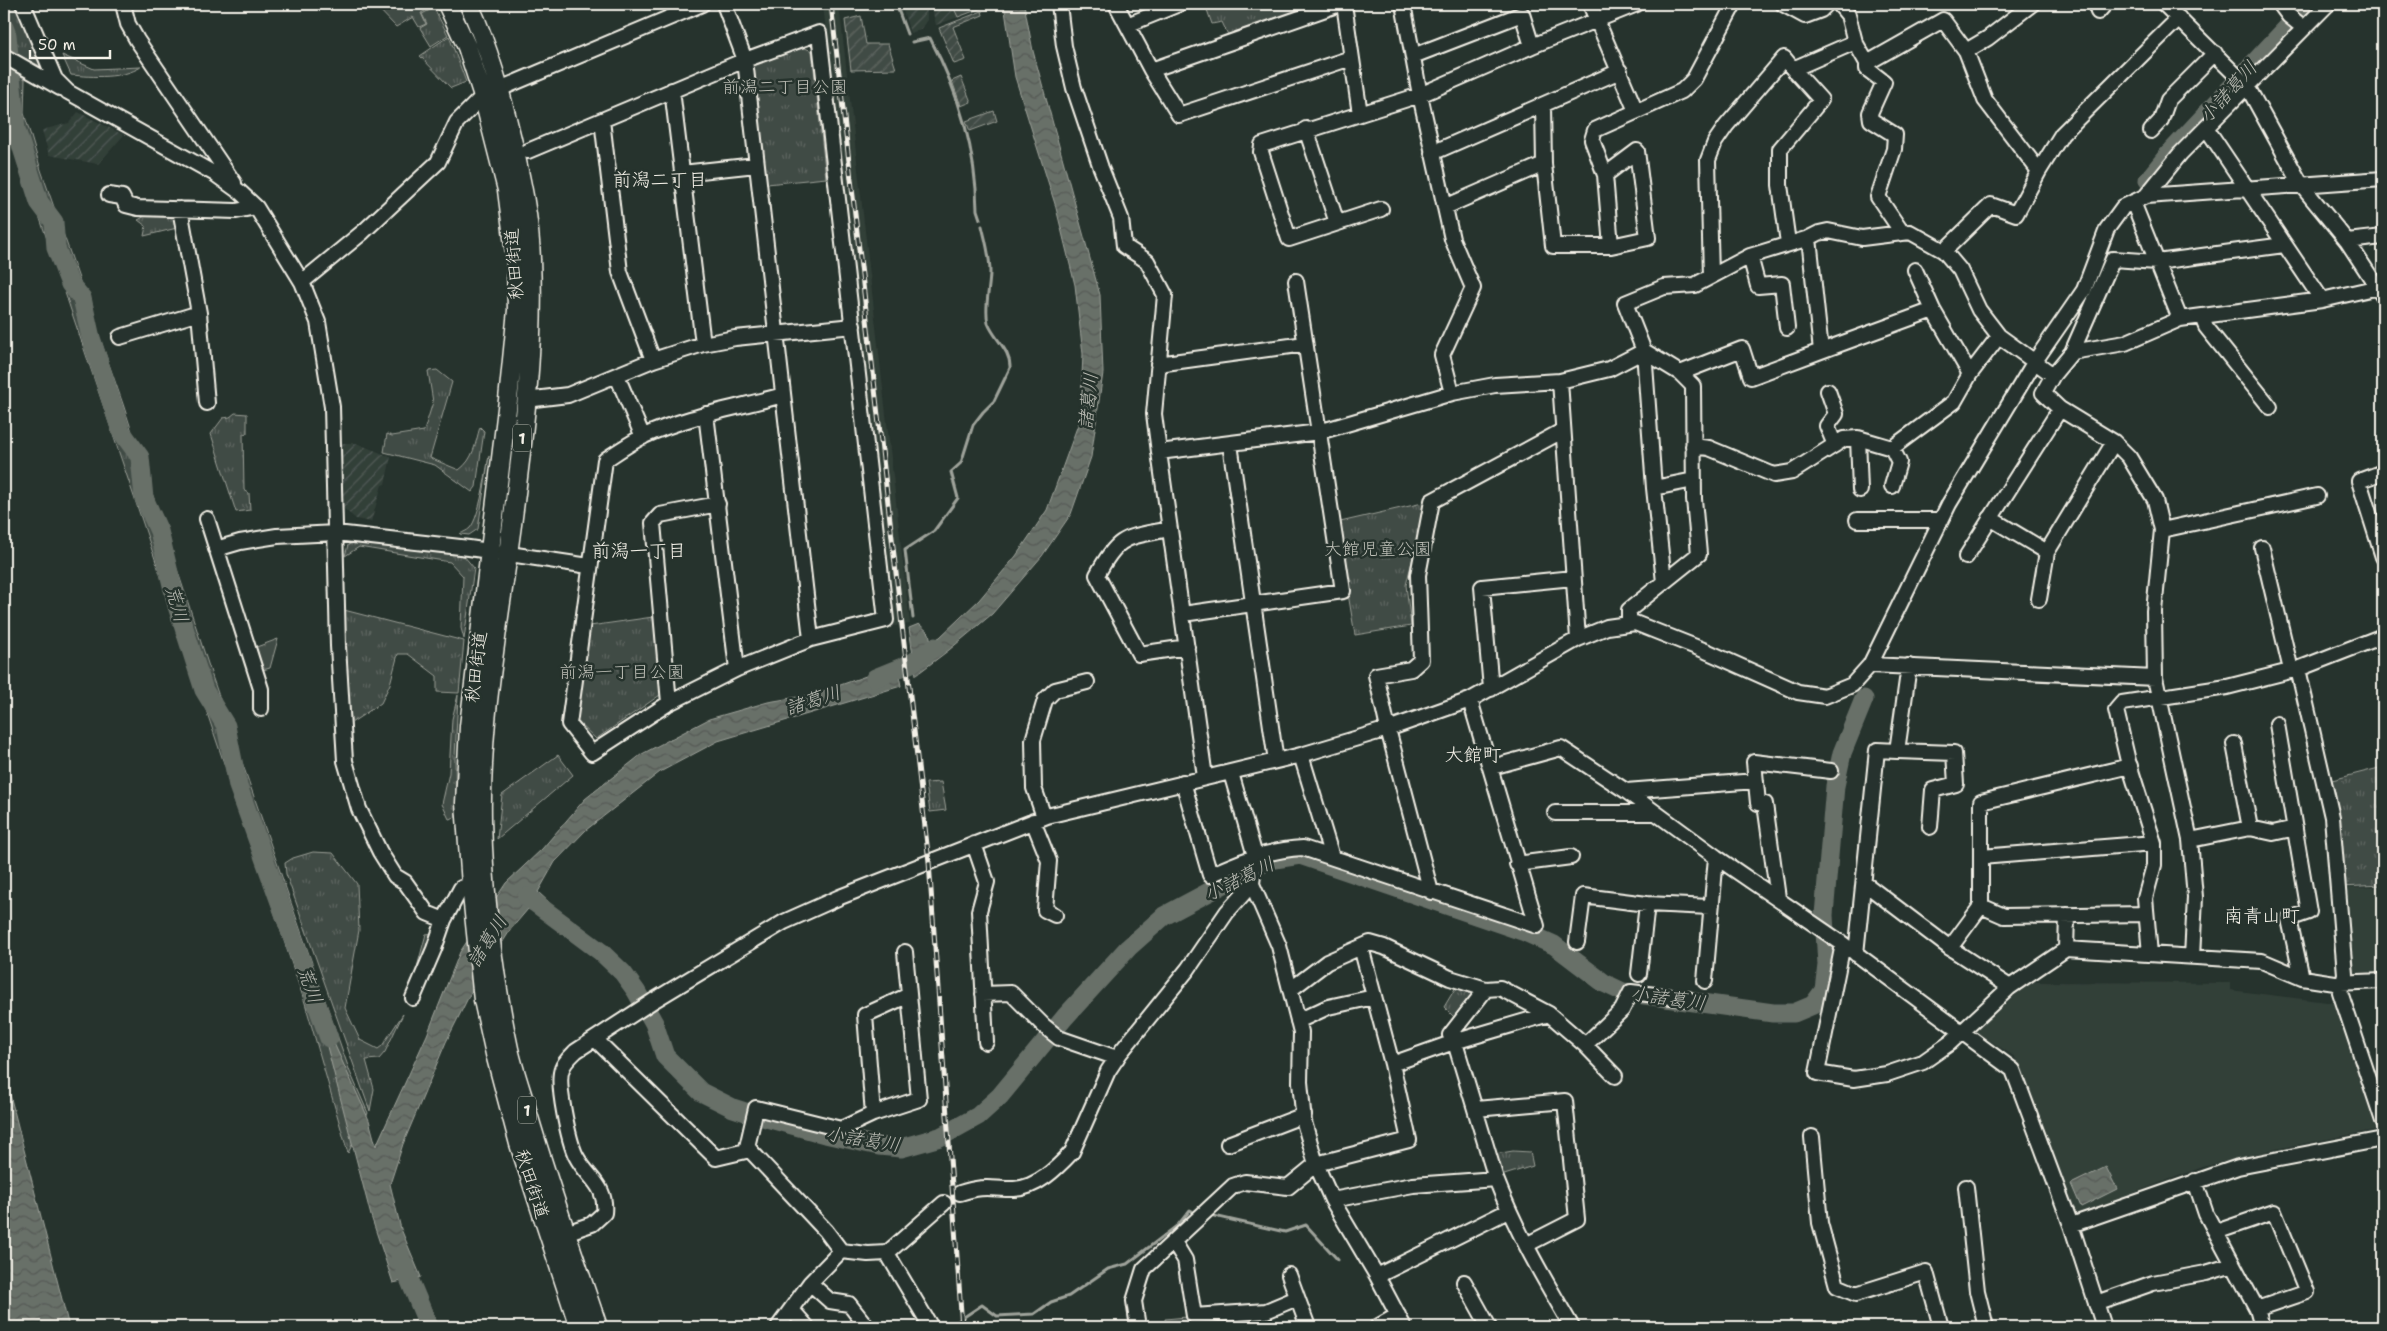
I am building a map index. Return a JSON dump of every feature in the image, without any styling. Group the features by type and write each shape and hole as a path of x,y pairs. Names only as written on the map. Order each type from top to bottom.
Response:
{"main road":[{"name":"秋田街道","path":"447,4 467,47 483,96 507,190 516,261 517,310 486,712 478,882 483,1000 519,1144 598,1327"},
{"name":"秋田街道","path":"469,4 483,35 500,89 523,185 529,221 532,315 526,400 499,552"},
{"name":"秋田街道","path":"478,882 510,1053 537,1145 579,1327"}],"street":[{"path":"23,4 56,79 68,92"},
{"path":"123,4 128,24 137,40 240,192"},
{"path":"302,282 363,232 438,162 457,122 483,96 702,4"},
{"path":"724,4 745,60 811,639"},
{"path":"1058,4 1064,46 1074,88 1101,168 1121,218 1124,246 1147,261 1165,294 1154,414 1205,778"},
{"path":"1116,4 1151,70 1179,115 1351,58"},
{"path":"1127,25 1179,4"},
{"path":"1151,70 1340,4"},
{"path":"1344,4 1360,114"},
{"path":"1404,4 1420,95 1452,239 1473,288 1442,355 1452,393"},
{"path":"1590,4 1636,111"},
{"path":"1381,209 1289,239 1260,152 1262,145 1306,129 1420,95 1532,46 1637,4"},
{"path":"1611,246 1605,174 1592,140 1595,130 1682,91 1694,79 1734,4"},
{"path":"1783,4 1804,16 1820,10 1827,4"},
{"path":"1839,4 1848,15 1855,42 1867,63 1867,69 1884,82 1870,113 1871,120 1896,135 1894,150 1878,197 1901,231"},
{"path":"1966,51 1988,38 2032,4"},
{"path":"2072,352 2125,343 2180,319 2381,290 2347,241 2302,186 2242,80 2164,4"},
{"path":"2280,4 2298,23"},
{"path":"2146,196 2180,154 2207,129 2242,80 2298,23 2328,4"},
{"path":"1413,56 1522,14 1532,46"},
{"path":"1944,251 1991,205 2016,214 2039,170 2062,134 2179,18"},
{"path":"1867,63 1943,20 1966,51 1985,100 2039,170"},
{"path":"528,151 745,60 818,33 886,620 811,639 737,669 668,703 592,753 569,724 604,460 643,437 706,414 733,410 783,395"},
{"path":"1792,69 1855,42"},
{"path":"2151,131 2161,120 2168,100 2215,54"},
{"path":"4,56 215,174 240,192 256,208 302,282 318,322 330,388 335,457 338,646 344,761 359,809 380,852 395,876 405,882 427,913 444,920"},
{"path":"1711,276 1708,160 1715,142 1726,126 1784,58 1821,100 1780,149 1780,185 1788,243"},
{"path":"1432,153 1620,71"},
{"path":"672,90 703,344"},
{"path":"1543,105 1544,164 1552,246 1611,246 1648,238 1637,151 1605,174"},
{"path":"602,120 620,272 653,360"},
{"path":"1306,129 1337,224"},
{"path":"2207,129 2322,300"},
{"path":"1445,207 1544,164"},
{"path":"682,174 756,165"},
{"path":"558,1235 592,1224 604,1213 605,1200 601,1188 586,1172 569,1140 561,1083 561,1070 566,1061 576,1051 653,1001 784,922 1038,819 1183,782 1276,762 1388,729 1470,700 1578,639 1607,627 1636,623 1706,650 1798,692 1825,696 1852,685 1870,664 1941,520 2035,361 2084,290 2107,229 2123,207 2146,196 2383,179"},
{"path":"109,195 122,197 126,205 138,208 236,211 256,208"},
{"path":"2134,202 2180,319"},
{"path":"180,209 199,313 207,403"},
{"path":"1664,582 1654,488 1644,350 1625,303 1664,287 1695,285 1750,256 1828,231 1862,238 1901,231 1910,232 1944,251 1960,270 1979,310 1999,336 2053,375"},
{"path":"2347,241 2383,237"},
{"path":"1809,238 1821,351"},
{"path":"2192,957 2195,897 2190,840 2155,678 2154,611 2162,530 2155,500 2129,457 2114,442 2060,409 2042,393 2053,375 2072,352 2113,259 2157,262 2284,245"},
{"path":"1750,256 1758,286 1782,284 1787,328"},
{"path":"1915,270 1933,310 1970,374"},
{"path":"1183,614 1343,591 1296,282"},
{"path":"1680,373 1742,349 1751,377 1933,310"},
{"path":"120,337 199,313"},
{"path":"2202,317 2206,327 2270,407"},
{"path":"526,400 568,395 653,360 703,344 735,338 852,326"},
{"path":"1892,448 1954,402 1970,374 1999,336"},
{"path":"1158,364 1305,344"},
{"path":"1159,452 1319,432 1452,393 1504,384 1560,381 1609,369 1644,350"},
{"path":"1628,623 1629,610 1699,554 1694,480 1693,386 1680,373 1644,350"},
{"path":"617,376 643,437"},
{"path":"1560,381 1578,639"},
{"path":"1828,391 1836,414 1827,426 1835,445"},
{"path":"1966,557 2060,409"},
{"path":"706,414 737,669"},
{"path":"1431,892 1388,729 1376,675 1411,669 1421,660 1418,575 1432,501 1562,431"},
{"path":"1693,446 1709,448 1774,474 1792,472 1844,439 1858,438 1892,448 1899,462 1892,486"},
{"path":"1858,438 1860,490"},
{"path":"2039,599 2047,552 2114,442"},
{"path":"1230,444 1276,762"},
{"path":"2383,472 2359,481 2383,556"},
{"path":"1654,488 1694,480"},
{"path":"2162,530 2317,496"},
{"path":"668,703 653,523 660,515 718,504"},
{"path":"1990,518 2047,552"},
{"path":"207,519 261,689 261,710"},
{"path":"1857,520 1941,520"},
{"path":"1170,530 1127,538 1109,553 1097,575 1139,654 1187,647"},
{"path":"216,549 240,542 277,536 336,533 499,552 589,566"},
{"path":"2262,548 2332,817 2345,974 2340,992 2383,1121"},
{"path":"1491,689 1482,587 1573,578"},
{"path":"2150,954 2145,898 2154,865 2154,843 2130,766 2116,710 2122,703 2227,687 2295,669 2383,636"},
{"path":"1870,664 2155,678"},
{"path":"1897,751 1909,666"},
{"path":"1055,915 1046,910 1049,861 1038,819 1034,788 1032,740 1045,700 1055,690 1087,682"},
{"path":"1183,782 1210,875 1255,856 1278,849 1303,848 1537,926 1517,864 1492,767 1470,700"},
{"path":"2277,724 2309,912 2289,919 2302,978"},
{"path":"2234,744 2250,828"},
{"path":"1492,767 1560,748 1626,791 1716,857 1843,944 2013,1070 2071,1225 2104,1327"},
{"path":"1856,954 1877,750 1954,753 1956,784 1933,790 1930,827"},
{"path":"1301,755 1332,857"},
{"path":"1778,898 1765,804 1758,803 1754,762 1831,771"},
{"path":"1950,948 1981,906 1982,802 2130,766"},
{"path":"1231,773 1255,856 1252,883 1279,946 1301,1032 1300,1082 1304,1116 1316,1164 1332,1200 1401,1321 1377,1327"},
{"path":"1626,791 1756,781"},
{"path":"1555,813 1654,813"},
{"path":"2190,840 2250,828 2273,834 2295,828"},
{"path":"1981,857 2154,843"},
{"path":"974,844 986,882 979,911 986,1042"},
{"path":"1517,864 1571,857"},
{"path":"1705,981 1710,907 1716,857"},
{"path":"413,998 444,920 461,888 478,882"},
{"path":"960,1193 980,1186 1016,1189 1030,1185 1053,1172 1072,1152 1108,1071 1188,969 1227,912 1252,883"},
{"path":"1864,883 1950,948 2010,987"},
{"path":"1578,942 1583,896 1647,904 1710,907"},
{"path":"1639,974 1647,904"},
{"path":"1981,906 2004,916 2146,914"},
{"path":"2066,949 2067,915"},
{"path":"1290,990 1327,962 1370,943 1384,947 1450,978 1486,989 1500,988 1549,1014 1585,1045 1615,1076"},
{"path":"1843,944 1817,1074 1854,1079 1888,1074 1923,1062 1950,1043 1961,1030 2010,987 2066,949 2262,961 2302,978 2344,983 2356,980 2383,981"},
{"path":"1138,1327 1134,1301 1144,1269 1233,1186 1245,1182 1288,1187 1316,1164 1408,1140 1392,1064 1361,947"},
{"path":"905,952 919,1099 873,1114 841,1129 756,1108 747,1148 826,1231 841,1251 868,1254 887,1253 944,1203"},
{"path":"1486,989 1450,1035 1476,1109 1496,1179 1508,1210 1572,1327"},
{"path":"1585,1045 1622,1010 1631,992 1688,999"},
{"path":"983,994 1011,993 1058,1038 1117,1058"},
{"path":"873,1114 865,1016 909,996"},
{"path":"1298,1021 1328,1007 1374,997"},
{"path":"1392,1064 1454,1042 1549,1014"},
{"path":"595,1039 716,1158 750,1150"},
{"path":"1476,1109 1565,1101 1577,1219 1526,1245"},
{"path":"1228,1144 1304,1116"},
{"path":"1812,1137 1820,1223 1837,1286 1856,1294 1926,1272 1941,1327"},
{"path":"2071,1225 2238,1167 2383,1139"},
{"path":"1332,1200 1413,1185 1496,1179"},
{"path":"2195,1181 2206,1214 2257,1309 2262,1327"},
{"path":"1966,1187 1977,1292 1986,1327"},
{"path":"1377,1276 1508,1210"},
{"path":"2216,1232 2274,1212 2307,1292 2257,1309"},
{"path":"1174,1242 1185,1260 1194,1316 1266,1311 1297,1298"},
{"path":"778,1327 810,1283 841,1251"},
{"path":"887,1253 931,1327"},
{"path":"2096,1303 2153,1283 2206,1273 2234,1265"},
{"path":"1289,1275 1308,1327"},
{"path":"1464,1282 1489,1327"},
{"path":"810,1283 830,1301 849,1304 867,1327"},
{"path":"792,1310 807,1327"}],"shaded area":[{"path":"823,4 839,4 910,624 893,626"},
{"path":"901,4 927,4 927,20 920,30 910,33"},
{"path":"934,4 952,4 958,17 936,25 933,13"},
{"path":"78,112 124,135 98,164 49,155 42,130 69,123"},
{"path":"342,443 356,443 391,457 385,484 382,485 371,522 356,519 343,508"},
{"path":"2383,887 2383,976 2357,975 2351,971 2343,888"},
{"path":"2031,982 2230,983 2230,990 2335,1003 2378,1126 2375,1130 2276,1149 2203,1167 2141,1190 2080,1219 2071,1214 2015,1057 1976,1032 1975,1028"}],"green space":[{"path":"4,4 18,4 43,63 42,67 4,47"},
{"path":"374,4 432,4 433,7 421,13 426,24 419,27 413,17 396,27"},
{"path":"952,4 981,4 982,8 958,17"},
{"path":"1205,4 1328,4 1229,37 1222,22 1212,24"},
{"path":"434,8 448,35 431,46 420,28 427,24 422,14"},
{"path":"982,11 983,15 953,27 966,60 954,64 939,28"},
{"path":"861,16 866,44 888,44 896,69 851,70 845,20"},
{"path":"449,36 466,82 451,88 420,56"},
{"name":"前潟二丁目公園","path":"805,48 812,51 826,178 767,184 751,67 793,50"},
{"path":"62,55 94,69 141,67 125,74 98,77 71,75"},
{"path":"4,64 25,79 24,113 41,170 123,404 213,679 350,1072 368,1113 348,1153 305,1003 4,112"},
{"path":"961,77 971,102 961,106 952,81"},
{"path":"994,111 997,121 970,131 966,121"},
{"path":"175,214 177,228 144,236 146,226 138,220 147,215"},
{"path":"437,370 452,382 430,458 459,470 471,456 480,427 484,431 476,487 472,492 435,465 384,452 387,434 392,436 424,431 433,402 428,371"},
{"path":"235,413 247,414 247,433 243,434 244,490 249,493 250,510 236,512 211,434 223,418 230,417"},
{"path":"489,456 478,529 469,535 460,534 470,528 477,514"},
{"name":"大館児童公園","path":"1427,502 1406,585 1411,626 1355,635 1336,523"},
{"path":"357,541 464,556 474,568 464,639 461,628 463,576 450,562 359,547 345,556 348,545"},
{"path":"344,610 464,641 459,693 437,692 437,676 408,654 398,654 390,684 381,703 348,725"},
{"name":"前潟一丁目公園","path":"653,617 663,693 596,739 577,721 576,716 590,626"},
{"path":"278,639 270,668 259,671 251,649"},
{"path":"458,695 455,758 456,817 449,819 442,804 449,773 452,719"},
{"path":"558,755 573,775 497,839 502,795"},
{"path":"2383,767 2383,885 2341,887 2328,781"},
{"path":"941,782 946,810 930,812 926,783"},
{"path":"313,852 333,853 357,884 359,930 345,1008 360,1040 378,1049 382,1046 403,1014 385,1052 379,1059 366,1060 374,1089 370,1111 286,874 285,863 293,858"},
{"path":"436,933 410,993 426,934"},
{"path":"1456,987 1475,996 1456,1019 1444,1007"},
{"path":"1513,1151 1530,1152 1533,1166 1501,1176 1495,1154"},
{"path":"1187,1317 1188,1322 1205,1320 1206,1327 1166,1327 1165,1319"}],"water":[{"path":"1004,4 1024,4 1033,51 1100,295 1103,373 1091,457 1071,514 1042,556 992,614 916,675 909,628 919,624 929,633 931,642 940,637 979,600 1016,556 1047,510 1080,419 1083,354 1075,285 1055,204 1015,77"},
{"path":"897,665 901,686 718,741 660,772 586,830 555,862 538,892 551,904 543,916 528,909 511,929 471,992 446,1042 403,1144 390,1184 401,1229 421,1277 393,1283 371,1216 316,1004 369,1120 376,1146 427,1035 460,952 506,883 542,849 585,799 642,754 709,719 768,702 815,694"},
{"path":"4,1071 69,1327 4,1327"},
{"path":"2106,1167 2117,1189 2081,1207 2071,1184"}],"waterway":[{"path":"896,4 907,34"},
{"name":"小諸葛川","path":"2148,180 2168,155 2309,4"},
{"name":"荒川","path":"4,27 7,35 16,129 39,202 54,222 56,248 70,284 82,298 91,338 121,431 140,457 144,498 159,531 177,606 204,690 226,726 238,786 329,1038"},
{"path":"912,42 930,38 949,79 964,121 969,143 976,187 977,210 980,219"},
{"path":"913,618 905,550 934,531 958,498 951,472 961,463 973,425 994,401 1010,368 1008,356 988,323 990,266 982,226"},
{"name":"諸葛川","path":"875,678 912,663 935,647"},
{"name":"小諸葛川","path":"527,897 601,952 623,973 636,991 654,1023 665,1056 701,1092 733,1108 755,1115 825,1134 879,1146 901,1148 940,1137 978,1116 1000,1096 1065,1017 1128,948 1164,916 1269,860 1300,855 1525,932 1554,945 1604,983 1623,992 1773,1013 1794,1013 1813,1005 1824,990 1827,965 1824,915 1835,786 1842,753 1864,699"},
{"path":"949,1327 982,1305 997,1316 1034,1314 1051,1302 1069,1296 1108,1269 1127,1264 1178,1225 1190,1210 1192,1211"},
{"path":"1214,1216 1285,1232 1306,1225 1338,1260"},
{"name":"諸葛川","path":"400,1257 429,1327"}],"railway":[{"path":"831,4 929,862 962,1327"}],"district":[{"name":"前潟二丁目","path":"660,179"},
{"name":"前潟一丁目","path":"639,550"},
{"name":"大館町","path":"1473,754"},
{"name":"南青山町","path":"2262,915"}]}
